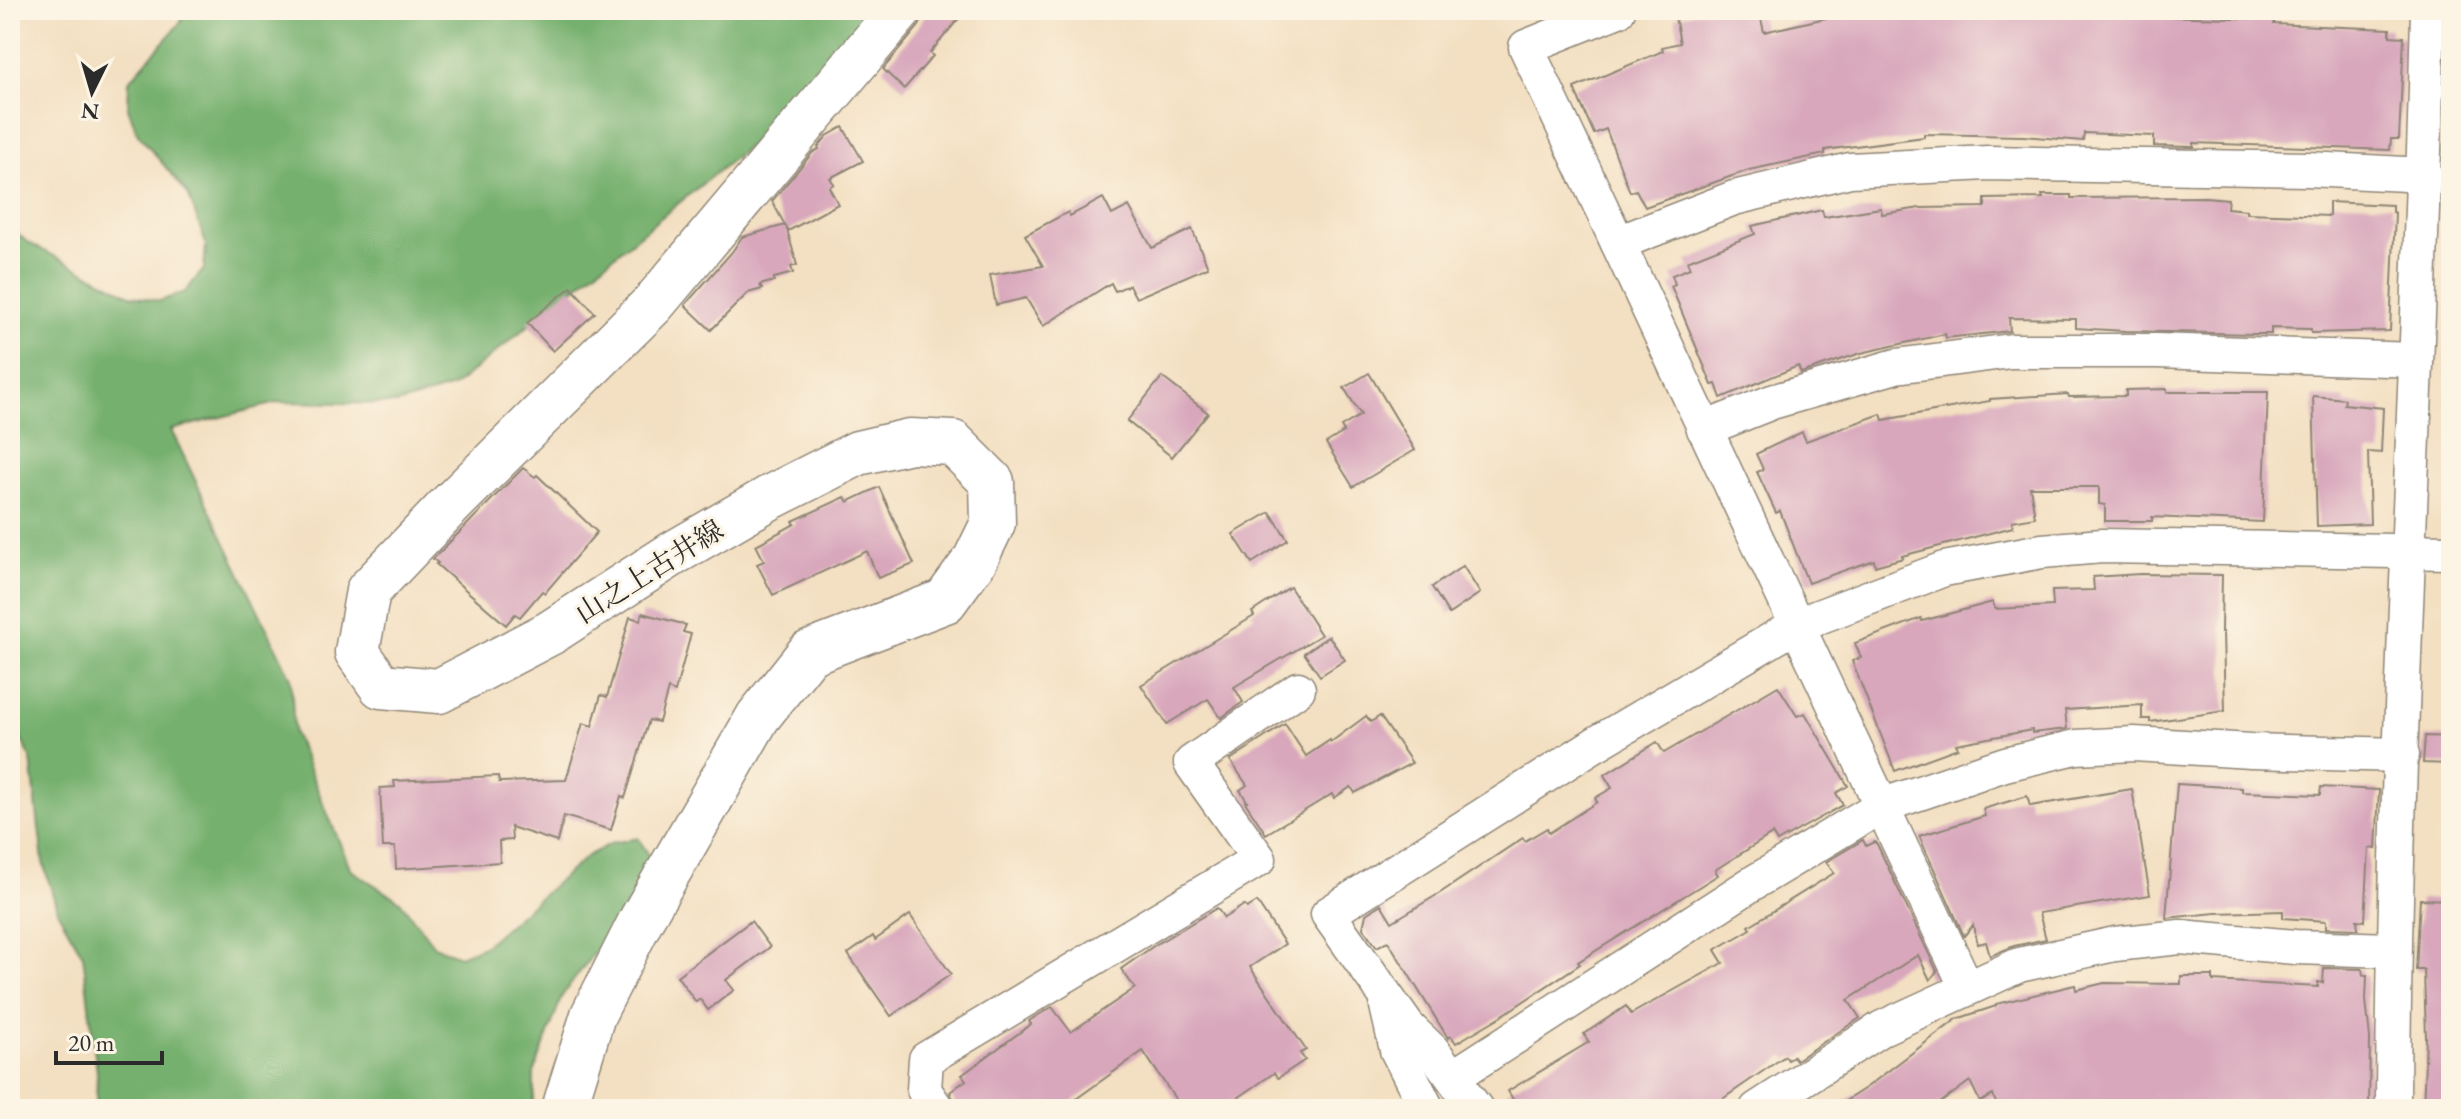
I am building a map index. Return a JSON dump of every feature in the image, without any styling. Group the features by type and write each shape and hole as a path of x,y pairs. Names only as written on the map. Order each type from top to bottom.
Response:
{"main road":[{"name":"山之上古井線","path":"564,1109 593,1015 642,918 758,717 809,653 945,601 975,560 993,523 992,482 953,443 910,441 858,453 769,498 688,545 550,633 439,691 381,686 357,652 368,591 447,508 653,304 900,10"}],"street":[{"path":"1618,10 1526,47 1967,988"},
{"path":"2393,1109 2393,950 2425,175 2428,10"},
{"path":"1618,243 1734,198 1850,170 1988,163 2308,169 2425,175"},
{"path":"1704,429 1772,402 1896,366 2011,351 2157,351 2416,360"},
{"path":"1476,1109 1433,1051 1408,1027 1328,914 1594,745 1797,625 1944,569 2042,551 2102,546 2451,552"},
{"path":"937,1109 924,1090 926,1059 1259,859 1191,763 1298,689"},
{"path":"1453,1077 1753,883 1881,806 2005,764 2076,747 2134,744 2402,755"},
{"path":"1757,1109 1882,1028 2019,965 2115,944 2180,937 2295,947 2393,950"},
{"path":"1385,994 1397,1050 1427,1109"}],"green space":[{"path":"180,10 883,10 853,61 453,387 397,404 280,402 171,430 291,678 294,733 351,870 400,901 434,946 459,956 484,946 587,856 612,843 638,838 652,860 645,884 562,996 534,1073 534,1109 96,1109 97,1072 83,955 58,912 43,862 31,759 10,717 10,227 27,242 132,296 160,301 185,292 204,269 206,244 188,194 138,134 128,108 129,81 182,21"}],"building":[{"path":"927,10 966,10 930,53 933,56 904,89 883,69 919,26"},
{"path":"1706,10 1759,10 1764,32 1861,10 2068,10 2274,19 2274,24 2390,29 2390,36 2404,37 2399,139 2391,139 2390,150 2194,143 2194,147 2154,146 2154,136 2084,133 2083,141 1924,134 1924,137 1825,150 1825,154 1749,170 1645,207 1636,190 1630,192 1606,129 1594,134 1574,88 1663,51 1662,47 1680,43 1675,17"},
{"path":"843,127 863,161 830,178 834,184 829,187 838,204 788,231 786,226 797,265 791,267 793,273 774,278 774,281 760,285 762,289 748,293 711,330 685,305 742,237 785,225 772,201 827,136"},
{"path":"2042,195 2071,195 2071,198 2205,197 2228,199 2227,208 2246,210 2246,213 2329,216 2329,202 2392,205 2392,212 2395,213 2390,331 2311,333 2311,329 2271,328 2271,334 2256,334 2125,331 2076,328 2076,319 2009,318 2010,331 1946,338 1945,334 1861,353 1801,373 1798,366 1721,398 1716,384 1712,385 1671,286 1675,284 1672,275 1690,268 1687,261 1755,234 1752,226 1822,210 1824,217 1881,208 1882,214 1920,208 1985,207 1985,199 2043,198"},
{"path":"1103,198 1112,215 1129,206 1152,248 1192,229 1208,267 1136,298 1129,285 1115,291 1111,283 1043,326 1026,298 996,305 990,275 1043,266 1025,235"},
{"path":"571,287 595,313 553,351 527,323"},
{"path":"1369,373 1415,450 1353,487 1326,443 1344,432 1341,427 1361,415 1344,388"},
{"path":"1162,377 1208,413 1172,457 1127,421"},
{"path":"2167,389 2167,392 2268,392 2263,522 2152,517 2152,521 2105,521 2105,505 2099,504 2099,487 2030,487 2035,517 2012,521 2013,527 1875,566 1874,560 1808,583 1780,511 1776,513 1757,472 1763,469 1756,454 1802,432 1806,441 1881,414 1883,420 1990,399 2068,394 2069,397 2126,396 2126,390"},
{"path":"2313,396 2345,399 2344,404 2383,408 2381,453 2368,452 2370,524 2317,526"},
{"path":"523,468 535,477 537,475 597,532 545,593 542,591 520,617 515,614 506,625 433,559"},
{"path":"879,487 914,564 878,578 867,551 773,595 757,564 764,561 756,545 795,524 793,521 845,497 848,502"},
{"path":"1270,512 1288,540 1252,563 1233,534"},
{"path":"1463,566 1480,593 1449,614 1432,587"},
{"path":"2222,575 2225,711 2150,722 2150,719 2142,719 2142,705 2065,710 2067,729 2032,733 2032,730 1956,744 1958,748 1895,771 1852,661 1861,658 1855,643 1921,618 1922,621 1993,602 1995,609 2053,606 2052,591 2094,590 2093,577"},
{"path":"1290,587 1321,635 1234,687 1243,702 1221,718 1208,699 1167,724 1141,685 1254,616 1252,612"},
{"path":"642,613 686,625 683,632 691,634 675,692 668,689 659,722 649,720 625,798 621,796 611,830 564,816 557,842 511,827 512,840 499,841 500,862 396,869 395,847 383,847 380,788 395,787 394,781 498,776 499,782 566,780 583,723 592,726 601,695 607,697 630,617 640,620"},
{"path":"1329,636 1345,660 1320,676 1304,653"},
{"path":"1778,686 1797,716 1805,713 1848,786 1836,793 1843,805 1777,842 1772,834 1715,870 1718,875 1578,962 1580,964 1500,1017 1456,1043 1451,1036 1448,1038 1388,941 1377,947 1363,928 1366,914 1381,904 1392,922 1523,838 1525,841 1547,828 1549,833 1597,802 1595,798 1612,788 1604,775 1657,742 1664,753"},
{"path":"1366,716 1371,722 1380,716 1412,763 1355,793 1351,787 1334,798 1332,794 1266,834 1245,802 1240,790 1247,785 1230,760 1285,724 1306,756"},
{"path":"2425,736 2451,737 2451,764 2423,763"},
{"path":"2177,784 2242,788 2242,792 2320,795 2321,787 2379,790 2376,849 2369,848 2365,921 2357,920 2358,929 2326,928 2326,921 2283,918 2283,911 2166,918"},
{"path":"2132,789 2150,895 2039,913 2046,939 2014,946 1990,956 1986,942 1978,944 1973,925 1964,936 1919,836 1985,816 1983,809 2027,796 2030,806"},
{"path":"1863,840 1866,846 1874,842 1877,844 1937,971 1930,980 1918,955 1848,1000 1860,1018 1796,1060 1793,1056 1788,1060 1785,1056 1708,1109 1519,1109 1508,1091 1589,1042 1584,1034 1626,1006 1631,1014 1723,963 1715,950 1834,873 1826,862"},
{"path":"2420,899 2451,900 2451,1109 2423,1109 2426,1038 2424,970 2416,970"},
{"path":"1257,902 1285,944 1250,967 1306,1050 1300,1053 1305,1060 1278,1078 1274,1073 1222,1109 1182,1109 1143,1051 1062,1109 957,1109 950,1092 966,1080 962,1075 1031,1024 1029,1021 1052,1007 1071,1032 1135,988 1121,969 1155,945 1217,908 1224,918 1244,905 1247,908"},
{"path":"910,915 951,974 891,1016 848,954 873,936 875,940"},
{"path":"751,921 770,947 726,980 734,990 708,1010 700,999 696,1002 677,976"},
{"path":"2324,968 2362,969 2363,975 2367,975 2369,1109 1998,1109 1993,1095 1980,1102 1970,1081 1932,1109 1833,1109 1957,1019 1996,1004 2075,985 2076,990 2104,983 2181,984 2181,976 2213,976 2213,981 2318,987 2318,982 2323,983"}]}
